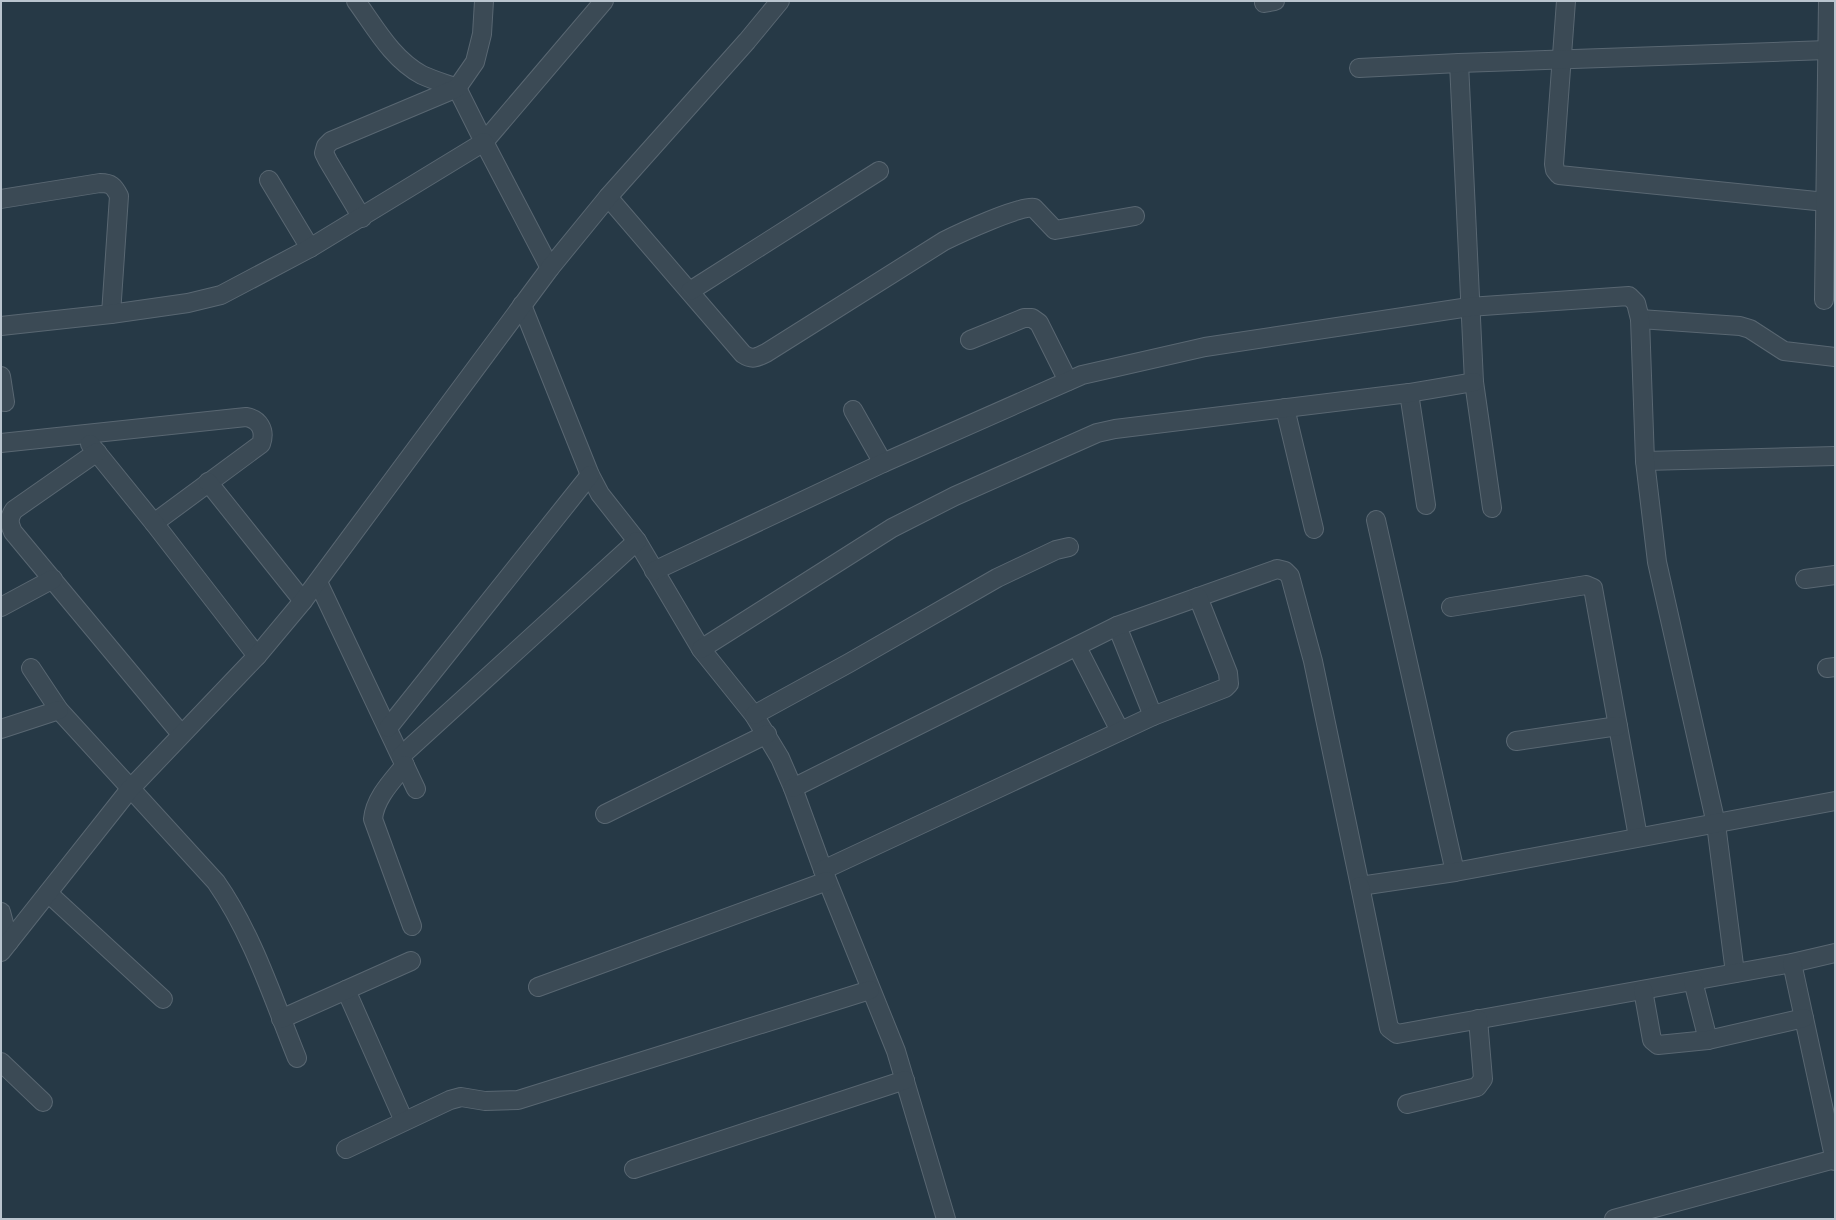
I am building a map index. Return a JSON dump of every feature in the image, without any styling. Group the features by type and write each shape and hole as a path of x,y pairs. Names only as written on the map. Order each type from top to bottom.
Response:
{"street":[{"path":"356,1 394,53 406,64 422,75 457,88 550,268"},
{"path":"362,218 324,153 326,146 332,141 457,88 467,76 475,62 482,34 484,1"},
{"path":"1,326 111,314 188,303 221,295 310,248 362,218 484,142 604,1"},
{"path":"5,947 130,789 257,656 303,601 550,268 608,196 747,41 780,1"},
{"path":"1566,1 1563,60 1556,126 1554,164 1555,170 1560,175 1826,202"},
{"path":"1824,300 1830,258 1826,202 1831,145 1827,50 1828,1"},
{"path":"1359,68 1827,50"},
{"path":"1459,63 1469,307 1474,382 1492,508"},
{"path":"690,291 879,171"},
{"path":"269,180 310,248"},
{"path":"1,199 100,183 108,183 114,187 119,196 111,314"},
{"path":"608,196 743,354 750,358 757,358 944,241 974,227 1031,207 1037,210 1055,230 1135,216"},
{"path":"654,571 883,463 1082,375 1205,347 1469,307 1622,295 1633,298 1640,319 1645,461 1657,562 1716,824 1735,973"},
{"path":"522,305 590,475 600,494 637,541 701,649 754,715 780,758 794,788 825,876 896,1051 946,1219"},
{"path":"970,340 1024,318 1032,318 1039,323 1068,381"},
{"path":"1640,319 1740,326 1750,329 1784,352 1835,357"},
{"path":"1,376 5,402"},
{"path":"701,649 892,528 955,496 1097,434 1115,429 1409,393 1474,382"},
{"path":"1409,393 1426,505"},
{"path":"1285,408 1314,529"},
{"path":"853,410 883,463"},
{"path":"1,443 246,417 253,418 262,429 263,438 261,444 154,523"},
{"path":"82,434 154,523 257,656"},
{"path":"97,452 14,510 10,516 9,524 13,532 181,734"},
{"path":"1645,461 1835,456"},
{"path":"388,728 590,475"},
{"path":"208,482 303,601"},
{"path":"1376,520 1455,872"},
{"path":"412,926 373,820 374,809 378,800 403,760 637,541"},
{"path":"754,715 849,663 997,578 1056,550 1069,547"},
{"path":"794,788 1117,626 1277,569 1285,571 1290,576 1313,661 1389,1028 1391,1031 1397,1034 1792,963 1835,953"},
{"path":"1805,579 1835,575"},
{"path":"1,607 53,579"},
{"path":"318,582 416,789"},
{"path":"1451,607 1590,586 1593,590 1638,837"},
{"path":"538,987 825,876 1153,716 1225,688 1229,684 1228,672 1198,597"},
{"path":"1117,626 1153,716"},
{"path":"1077,647 1120,732"},
{"path":"31,668 59,710 216,882 229,900 250,942 297,1058"},
{"path":"1,729 59,710"},
{"path":"1516,741 1618,726"},
{"path":"605,814 766,734"},
{"path":"1360,886 1455,872 1835,801"},
{"path":"48,893 163,999"},
{"path":"1,912 5,947"},
{"path":"281,1019 411,961"},
{"path":"1614,1219 1835,1160 1792,963"},
{"path":"1692,981 1708,1040"},
{"path":"346,990 404,1121"},
{"path":"346,1149 450,1100 461,1097 484,1101 518,1100 870,990"},
{"path":"1643,990 1652,1040 1655,1044 1708,1040 1804,1018"},
{"path":"1407,1104 1477,1087 1481,1083 1483,1079 1478,1019"},
{"path":"1,1062 43,1102"},
{"path":"634,1169 905,1080"}]}
